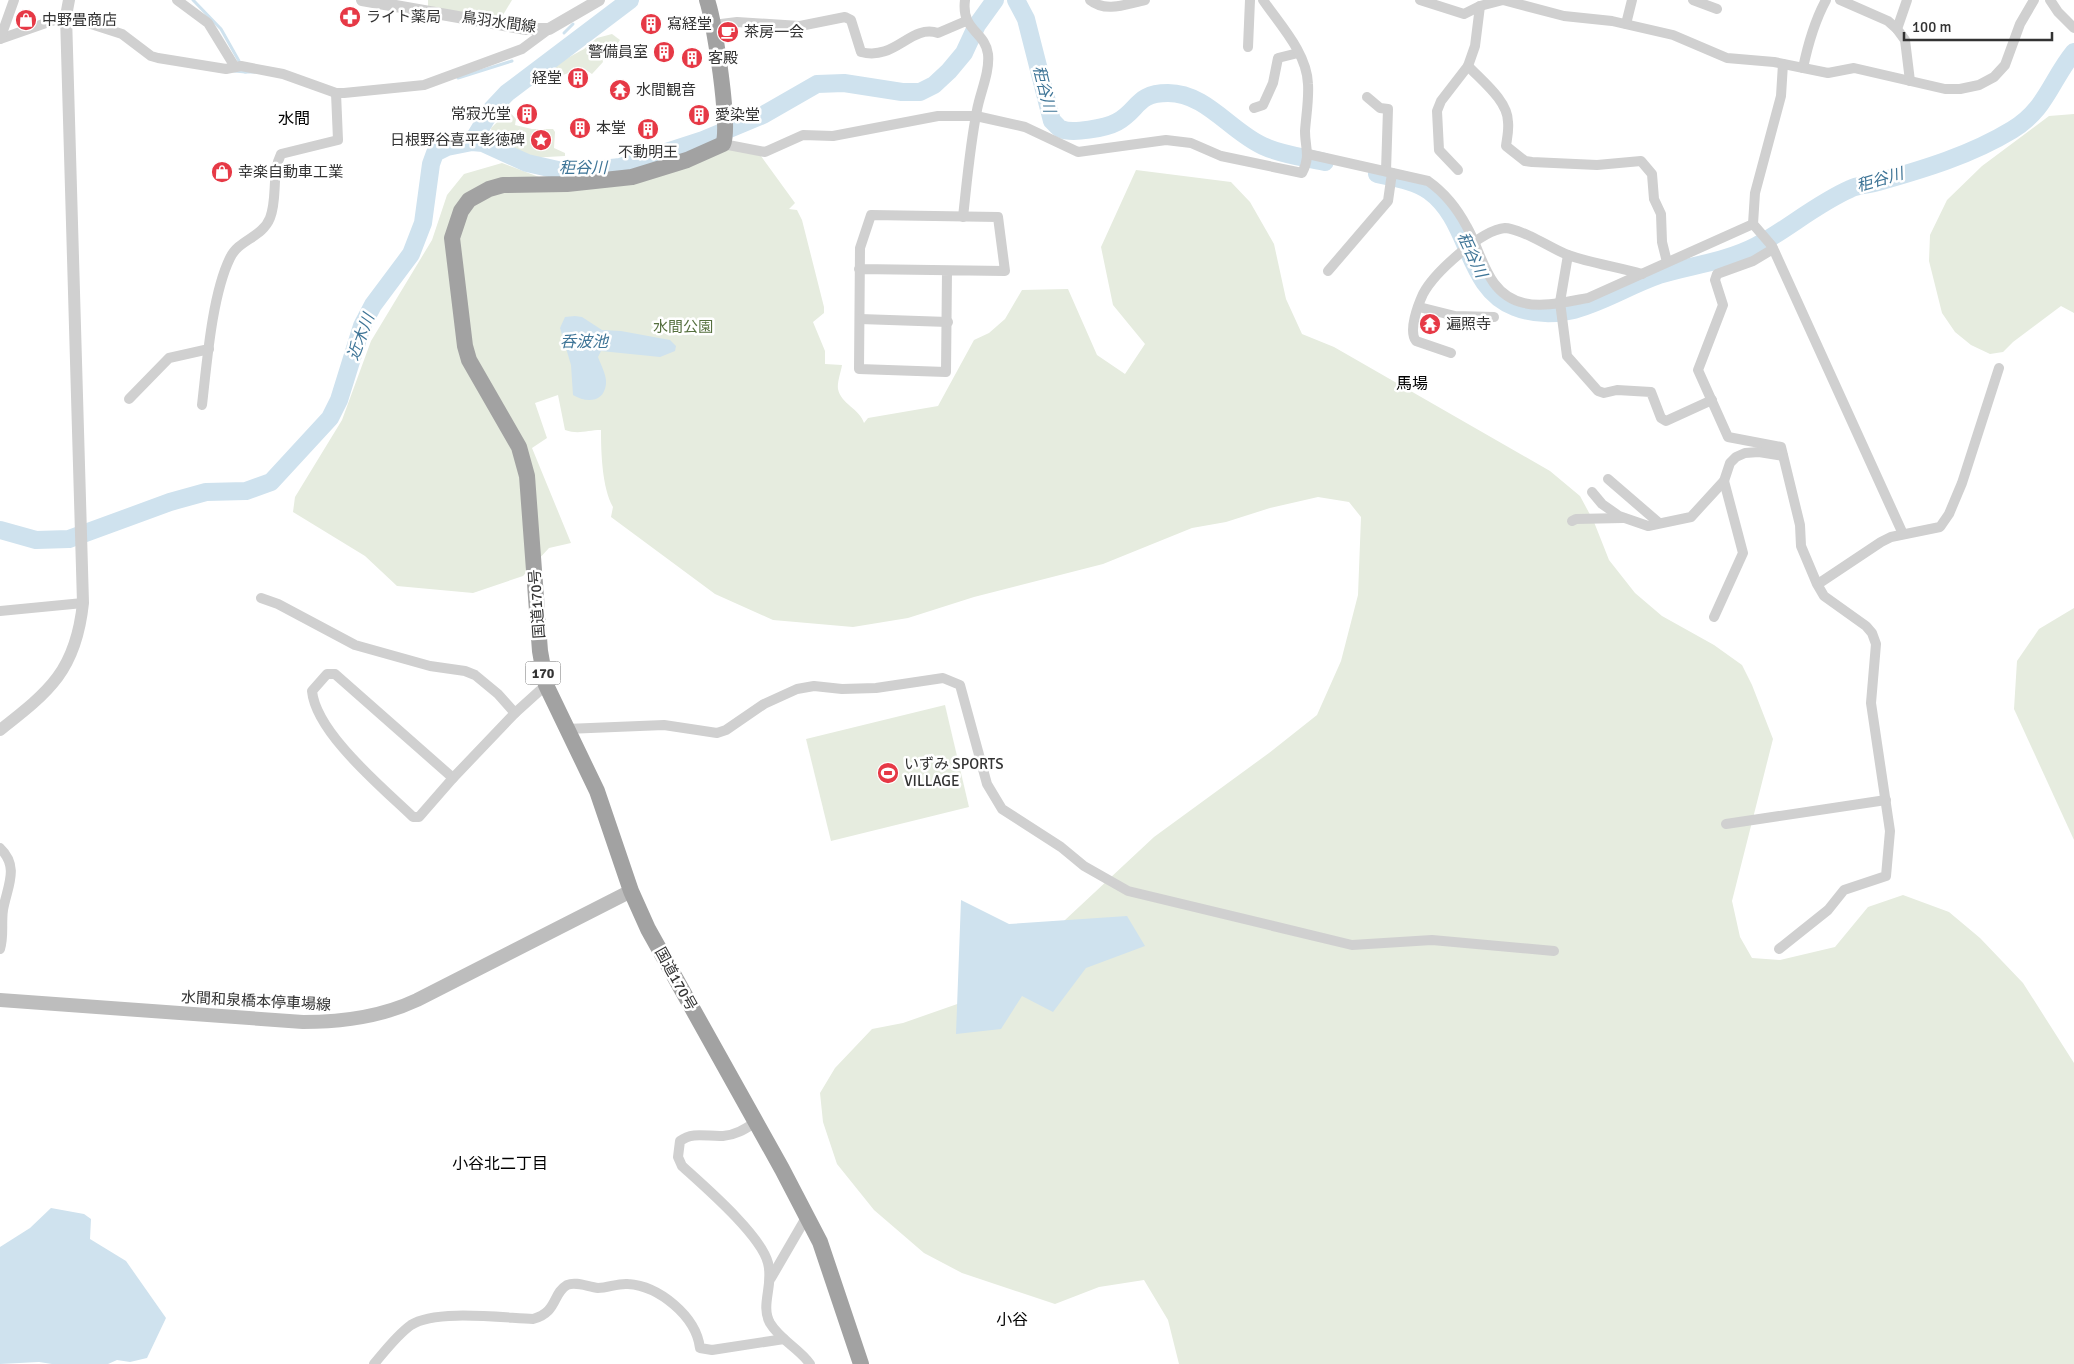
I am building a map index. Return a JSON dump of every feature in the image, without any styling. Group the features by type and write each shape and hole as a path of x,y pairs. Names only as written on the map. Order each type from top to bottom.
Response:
{"highway":[{"path":"708,0 713,25 724,115 724,142"},
{"name":"国道170号","path":"724,142 687,160 632,177 576,183 503,185 489,189 469,200 455,225 452,238 454,270 465,346 469,360 518,447 526,476 530,505 540,651 546,685 597,791 631,891 652,936 807,1216 832,1272 861,1364"}],"main road":[{"name":"水間和泉橋本停車場線","path":"0,1000 303,1022 364,1017 412,1003 631,891"}],"street":[{"path":"0,39 14,0"},
{"path":"0,730 51,687 62,672 77,640 83,603 66,16 69,0"},
{"path":"177,0 208,23 235,67"},
{"name":"鳥羽水間線","path":"362,0 388,2 526,29 549,29 598,0"},
{"path":"964,217 976,116 988,54 983,42 966,21 963,11 965,0"},
{"path":"1090,0 1098,6 1105,8 1139,1"},
{"path":"1248,47 1250,0"},
{"path":"724,142 765,152 803,135 834,136 938,116 976,116 1025,127 1078,152 1166,140 1191,143 1221,156 1302,172 1308,154 1305,134 1308,84 1305,66 1262,0"},
{"path":"1420,0 1464,14 1483,4 1503,0 1564,16 1626,24 1673,35 1727,58 1783,64 1828,73 1854,68 1944,89 1960,89 1979,85 1994,77 2005,65 2020,24 2034,0"},
{"path":"1626,24 1632,0"},
{"path":"1693,0 1717,9"},
{"path":"1803,68 1810,37 1826,0"},
{"path":"1840,0 1888,21 1897,29 1905,40 1910,81"},
{"path":"1897,29 1907,0"},
{"path":"2050,0 2058,12 2074,28"},
{"path":"1458,170 1440,150 1437,111 1441,101 1468,66 1475,46 1483,4"},
{"path":"0,39 66,16 122,34 150,56 226,69 241,66 283,74 336,92 359,92 424,85 522,49 549,29"},
{"path":"713,25 737,22 800,26 845,17 851,20 861,52 872,55 894,49 906,39 929,30 938,33 966,21"},
{"path":"1254,108 1263,105 1273,83 1278,58 1298,53"},
{"path":"1783,64 1781,96 1755,193 1753,224 1773,247 1902,534"},
{"path":"1468,66 1498,98 1506,112 1508,122 1506,146 1525,161 1597,165 1641,161 1652,174 1654,199 1661,214 1662,242 1667,262"},
{"path":"202,405 209,349 222,278 231,256 240,244 257,236 270,218 280,154 338,140 336,92"},
{"path":"1328,272 1388,201 1388,109 1380,108 1368,97"},
{"path":"1308,154 1428,180 1442,191 1458,210 1488,275 1504,294 1526,303 1560,302 1588,298 1753,224"},
{"path":"859,268 1005,271 998,217 870,215 860,248 859,268 859,369 878,370 946,372 948,271"},
{"path":"1451,353 1416,341 1414,338 1412,331 1422,296 1437,274 1460,253 1473,243 1506,228 1538,240 1568,255 1642,274"},
{"path":"1773,247 1753,261 1717,274 1715,280 1723,306 1698,370 1728,437 1781,447 1800,525 1801,546 1818,584 1824,596 1866,626 1872,633 1876,644 1871,703 1890,831 1886,876 1844,890 1828,910 1779,949"},
{"path":"1568,255 1560,302 1567,356 1598,392 1604,393 1617,390 1652,392 1661,418 1666,422 1712,400"},
{"path":"1419,307 1455,316 1494,317"},
{"path":"860,319 948,322"},
{"path":"129,399 169,358 209,349"},
{"path":"1818,584 1881,542 1902,534 1940,527 1949,514 1962,483 1999,368"},
{"path":"1592,492 1602,504 1625,518 1648,526 1691,517 1724,481 1730,463 1745,453 1759,452 1783,456"},
{"path":"1608,479 1659,523"},
{"path":"1714,617 1743,553 1724,481"},
{"path":"1572,521 1576,519 1625,518"},
{"path":"261,598 278,604 355,645 412,661 465,671 476,675 498,694 515,713"},
{"path":"0,611 83,603"},
{"path":"453,778 335,674 327,674 312,691 313,703 320,718 350,755 413,817 419,816 515,713 546,685"},
{"path":"566,729 664,725 717,734 764,704 796,689 814,686 842,689 876,688 943,678 960,685 987,784 1002,809 1061,847 1084,866 1128,891 1352,945 1432,940 1554,951"},
{"path":"1726,824 1886,800"},
{"path":"0,848 11,862 12,876 3,911 3,937 0,949"},
{"path":"756,1122 739,1133 723,1136 686,1136 680,1141 678,1157 682,1166 751,1235 768,1261 771,1278"},
{"path":"807,1216 771,1278 765,1309 770,1323 810,1364"},
{"path":"374,1364 412,1324 427,1318 446,1316 534,1319 542,1316 552,1308 561,1291 568,1285 575,1284 605,1288 627,1284 659,1293 683,1315 699,1336 700,1348 712,1350 784,1339"}],"green space":[{"path":"428,0 512,0 500,20 428,6"},
{"path":"612,34 620,40 616,46 609,42 603,52 603,62 592,74 583,68 557,77 552,76 548,72 553,66 584,49 597,38"},
{"path":"509,111 516,119 515,125 532,129 553,129 555,132 554,148 565,153 565,156 529,158 493,139 491,128"},
{"path":"2074,114 2074,313 2061,306 2013,342 2003,352 1990,354 1971,345 1955,332 1942,313 1929,261 1930,235 1947,200 1982,166 2049,116"},
{"name":"水間公園","path":"729,148 761,156 795,203 789,209 797,210 802,220 824,307 824,313 813,322 825,351 825,364 842,365 838,389 846,403 859,414 864,423 868,418 938,406 974,340 989,333 1005,319 1022,290 1068,289 1097,355 1125,374 1145,344 1113,305 1101,247 1136,170 1231,182 1250,202 1274,244 1286,299 1302,334 1334,347 1550,471 1580,496 1594,522 1609,560 1635,593 1662,616 1714,645 1742,665 1773,739 1732,901 1740,937 1752,958 1780,960 1835,947 1868,907 1903,895 1949,912 1980,938 2023,983 2074,1063 2074,1364 1179,1364 1168,1320 1144,1280 1099,1287 1055,1304 962,1273 924,1253 874,1210 837,1164 823,1122 820,1093 835,1068 872,1029 903,1023 963,1002 1035,948 1154,837 1269,753 1317,715 1341,661 1358,595 1361,517 1349,502 1318,497 1270,508 1226,522 1192,528 1103,564 974,597 908,618 853,627 773,620 715,594 611,517 613,507 604,480 601,430 579,432 565,430 558,395 535,403 547,438 532,448 571,543 549,548 523,576 473,593 397,586 365,556 293,512 295,497 342,420 371,341 432,240 447,195 464,174 502,163 539,177 614,172 634,183"},
{"path":"2074,608 2074,840 2014,709 2017,661 2039,629"},
{"name":"いずみ SPORTS VILLAGE","path":"945,705 969,807 831,841 806,739"}],"water":[{"name":"呑波池","path":"565,317 582,317 602,330 621,331 670,340 676,346 675,351 660,357 601,351 598,357 606,378 605,390 602,395 594,400 578,398 573,395 571,365 560,328"},
{"path":"961,900 1009,924 1127,916 1145,946 1086,968 1053,1012 1022,996 1001,1029 956,1034"},
{"path":"51,1208 84,1214 91,1219 90,1239 126,1261 166,1318 147,1358 130,1362 117,1360 108,1364 52,1364 39,1362 0,1364 0,1247 30,1228"}],"waterway":[{"path":"193,0 221,29 239,61"},
{"name":"近木川","path":"472,142 492,109 507,93 630,0"},
{"name":"近木川","path":"0,530 36,540 69,539 170,502 206,492 246,491 271,482 330,418 339,400 362,326 373,305 411,254 423,223 431,164 435,153 447,147 472,142 483,143 527,163 558,170 584,171 620,167 703,140 763,115 817,84 844,83 902,92 920,92 934,85 964,53 977,25 995,0"},
{"name":"秬谷川","path":"1016,0 1026,19 1052,121 1060,128 1081,131 1105,126 1117,122 1144,99 1168,93 1194,99 1263,146 1285,154 1325,162"},
{"path":"564,33 573,24"},
{"name":"秬谷川","path":"1377,174 1418,185 1429,191 1443,204 1453,219 1477,270 1486,285 1499,298 1515,307 1534,312 1553,313 1571,311 1659,275 1732,256 1756,246 1825,202 1850,189 1930,166 1964,154 1996,139 2012,130 2033,113 2074,52"},
{"path":"458,78 512,61"},
{"path":"234,71 246,72"},
{"path":"245,72 256,72"}],"place":[{"name":"ライト薬局","path":"350,17"},
{"name":"中野畳商店","path":"26,20"},
{"name":"寫経堂","path":"651,24"},
{"name":"茶房一会","path":"728,32"},
{"name":"警備員室","path":"664,52"},
{"name":"客殿","path":"692,58"},
{"name":"経堂","path":"578,78"},
{"name":"水間観音","path":"620,90"},
{"name":"常寂光堂","path":"527,114"},
{"name":"愛染堂","path":"699,115"},
{"name":"本堂","path":"580,128"},
{"name":"不動明王","path":"648,129"},
{"name":"日根野谷喜平彰徳碑","path":"541,140"},
{"name":"幸楽自動車工業","path":"222,172"},
{"name":"遍照寺","path":"1430,324"},
{"name":"いずみ SPORTS VILLAGE","path":"888,773"}],"district":[{"name":"水間","path":"294,119"},
{"name":"馬場","path":"1412,384"},
{"name":"小谷北二丁目","path":"500,1164"},
{"name":"小谷","path":"1012,1320"}]}
